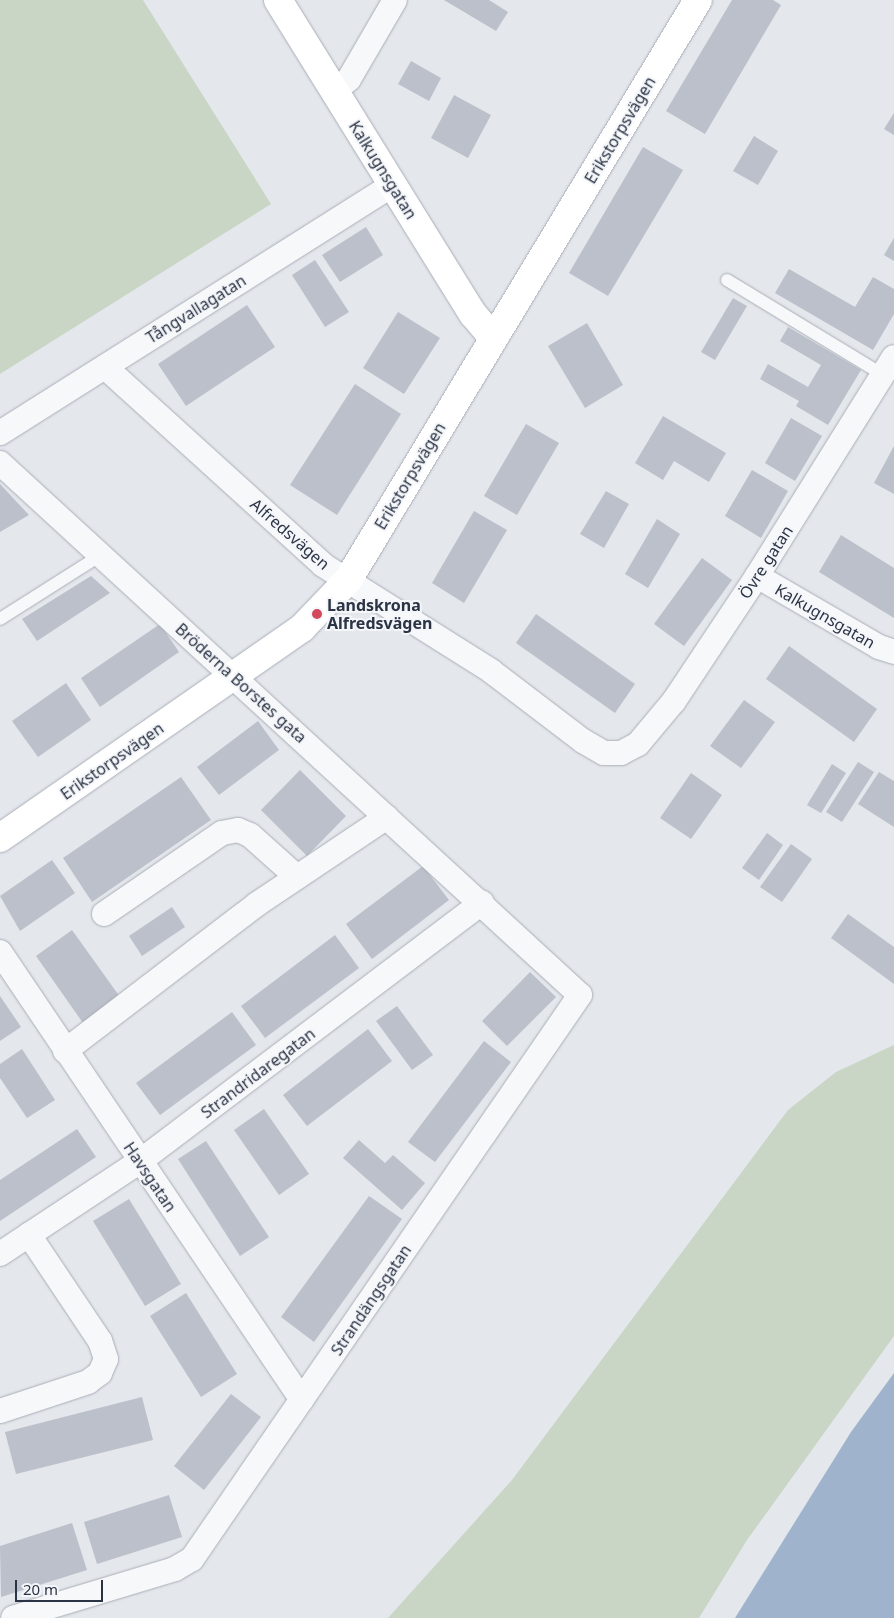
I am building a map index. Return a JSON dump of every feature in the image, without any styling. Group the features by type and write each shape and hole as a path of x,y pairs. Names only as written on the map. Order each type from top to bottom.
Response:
{"street":[{"name":"Kalkugnsgatan","path":"278,0 473,314 492,337"},
{"path":"334,92 348,79 395,0"},
{"name":"Erikstorpsvägen","path":"0,838 302,628 348,580 492,337 698,0"},
{"name":"Tångvallagatan","path":"0,433 392,185"},
{"name":"Övre gatan","path":"621,753 638,744 674,701 757,576 890,366"},
{"name":"Alfredsvägen","path":"105,367 312,556 491,671 583,741 604,753 621,753"},
{"name":"Bröderna Borstes gata","path":"0,463 482,903"},
{"name":"Kalkugnsgatan","path":"757,576 879,647 894,652"},
{"path":"65,1051 297,877 387,817"},
{"path":"104,914 222,833 238,830 250,835 297,877"},
{"name":"Strandridaregatan","path":"0,1254 139,1162 482,903"},
{"name":"Strandängsgatan","path":"13,1618 175,1569 192,1559 580,995 482,903"},
{"name":"Havsgatan","path":"0,952 139,1162 302,1400"},
{"path":"0,1411 88,1382 100,1373 106,1359 100,1341 29,1235"}],"lane":[{"path":"727,280 890,366"},
{"path":"0,619 101,555"}],"green space":[{"path":"0,0 143,0 271,204 0,374"},
{"path":"894,1045 894,1336 747,1540 699,1618 388,1618 512,1480 788,1110 836,1072"}],"water":[{"path":"894,1373 894,1618 735,1618 851,1432"}],"building":[{"path":"444,0 489,0 508,12 496,31"},
{"path":"732,0 773,0 781,5 705,134 666,111"},
{"path":"411,61 441,78 429,101 398,84"},
{"path":"454,95 491,115 468,158 431,138"},
{"path":"894,113 894,135 884,129"},
{"path":"754,136 778,151 758,185 733,171"},
{"path":"643,147 683,170 608,296 569,273"},
{"path":"366,227 383,255 340,282 322,255"},
{"path":"894,238 894,261 884,255"},
{"path":"315,260 349,312 325,327 292,275"},
{"path":"789,269 855,307 873,277 894,289 894,314 873,350 775,293"},
{"path":"733,298 747,306 715,360 701,352"},
{"path":"247,305 275,347 186,406 158,364"},
{"path":"398,312 440,338 404,394 363,368"},
{"path":"587,323 623,385 585,408 548,346"},
{"path":"788,327 861,370 828,425 796,406 799,401 760,379 768,364 808,387 821,365 780,341"},
{"path":"355,384 401,414 337,515 290,485"},
{"path":"663,416 726,453 709,482 674,461 663,480 635,463"},
{"path":"791,418 822,436 795,481 765,463"},
{"path":"526,424 559,443 517,515 484,496"},
{"path":"894,446 894,494 874,483"},
{"path":"752,470 788,491 761,538 725,516"},
{"path":"0,484 29,515 0,532"},
{"path":"606,491 629,504 604,548 580,534"},
{"path":"474,511 507,530 464,603 432,583"},
{"path":"657,519 680,534 648,588 625,574"},
{"path":"841,535 894,568 894,618 819,572"},
{"path":"702,558 732,580 684,646 654,624"},
{"path":"91,576 110,593 37,641 22,619"},
{"path":"536,614 635,684 615,713 516,643"},
{"path":"160,624 179,652 100,707 81,678"},
{"path":"789,646 877,709 854,742 766,679"},
{"path":"66,683 91,720 38,757 12,721"},
{"path":"744,700 775,722 741,768 710,746"},
{"path":"258,721 279,750 219,795 197,767"},
{"path":"858,762 874,772 842,822 826,812"},
{"path":"832,764 846,773 821,813 807,805"},
{"path":"300,770 346,816 307,856 261,810"},
{"path":"879,772 894,781 894,827 858,804"},
{"path":"691,773 722,795 691,839 660,818"},
{"path":"181,777 211,820 92,902 63,858"},
{"path":"767,833 783,845 759,880 742,868"},
{"path":"791,844 812,859 782,902 760,887"},
{"path":"52,860 75,893 20,931 0,896"},
{"path":"423,866 449,900 372,959 346,924"},
{"path":"172,907 185,927 142,956 129,936"},
{"path":"848,914 894,947 894,984 831,938"},
{"path":"72,930 120,997 83,1023 36,956"},
{"path":"335,935 359,968 265,1038 241,1006"},
{"path":"530,972 556,997 507,1046 482,1021"},
{"path":"0,996 21,1027 0,1041"},
{"path":"397,1006 433,1055 412,1070 376,1021"},
{"path":"232,1012 256,1045 160,1115 136,1083"},
{"path":"368,1029 392,1061 307,1126 283,1095"},
{"path":"484,1041 511,1062 435,1162 408,1142"},
{"path":"22,1049 55,1100 27,1118 0,1078 0,1064"},
{"path":"264,1109 309,1174 279,1195 234,1130"},
{"path":"77,1129 96,1157 0,1221 0,1180"},
{"path":"359,1140 385,1163 393,1155 425,1183 402,1210 343,1158"},
{"path":"206,1141 269,1237 240,1256 178,1159"},
{"path":"369,1196 402,1219 314,1342 281,1317"},
{"path":"129,1199 181,1284 145,1306 93,1221"},
{"path":"186,1293 237,1374 201,1397 150,1316"},
{"path":"231,1394 261,1417 204,1490 174,1466"},
{"path":"142,1397 153,1440 16,1474 5,1432"},
{"path":"169,1495 182,1537 97,1564 84,1522"},
{"path":"72,1523 87,1570 1,1597 0,1546"}],"place":[{"name":"Landskrona Alfredsvägen","path":"317,614"}]}
